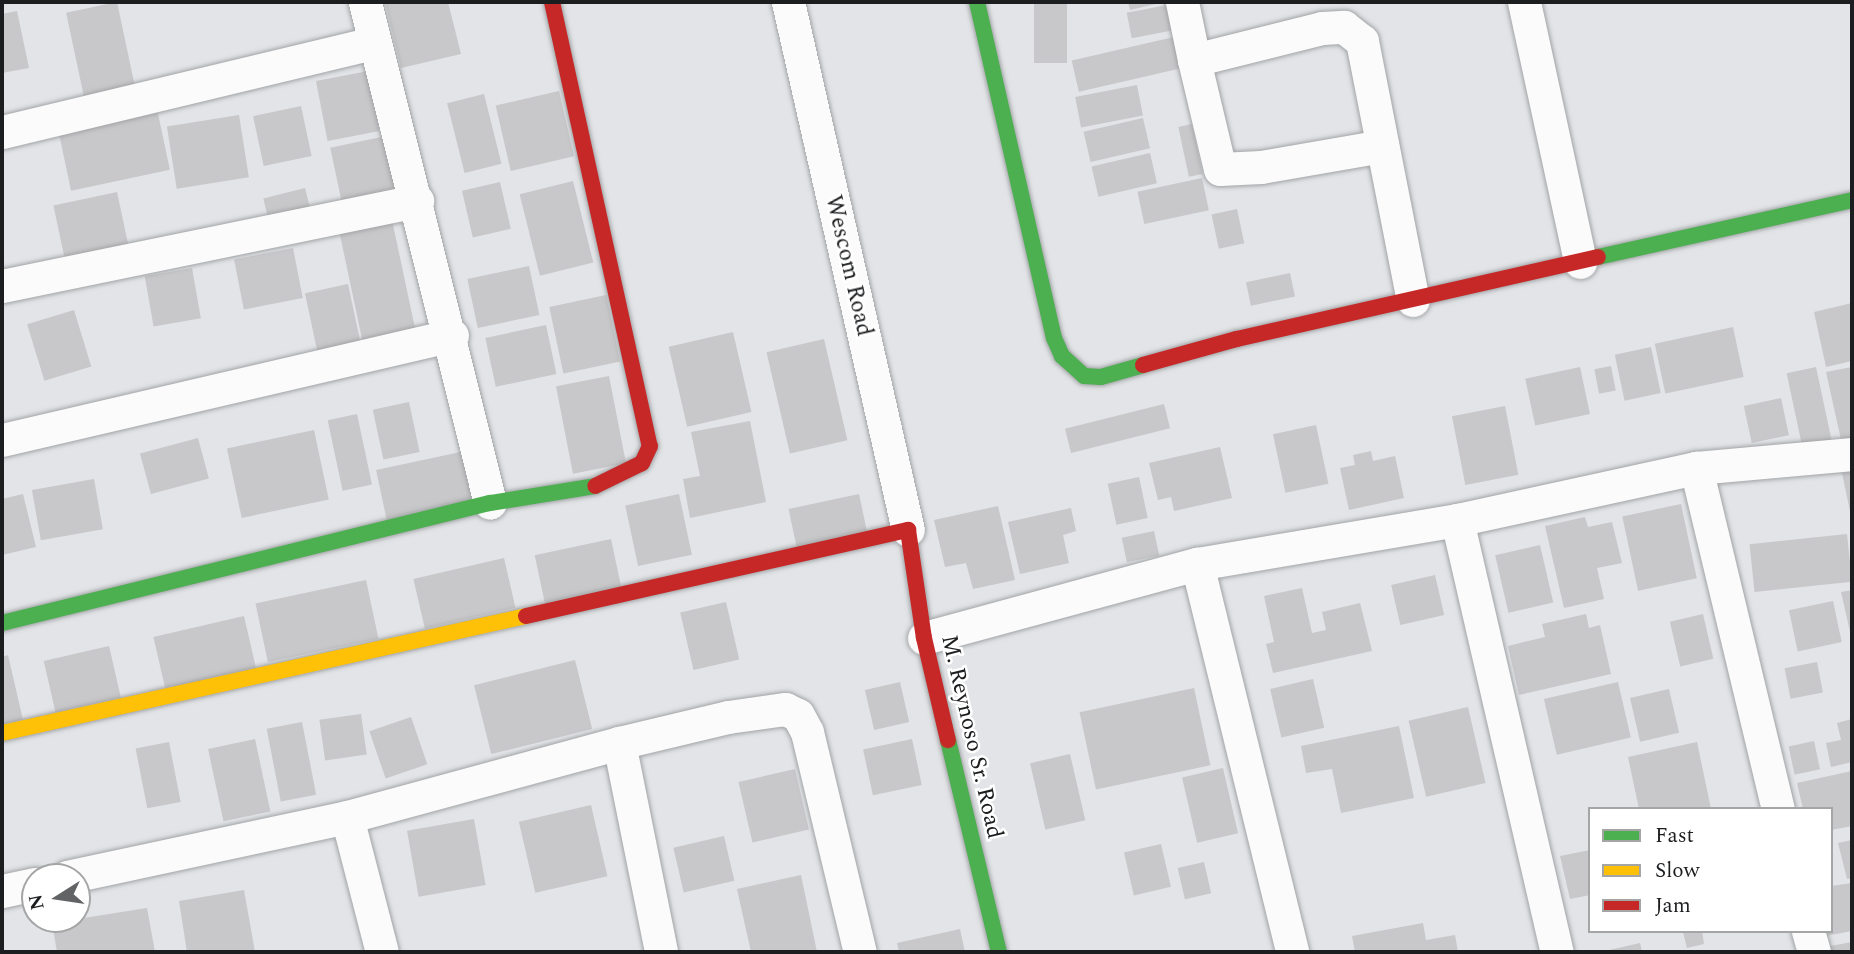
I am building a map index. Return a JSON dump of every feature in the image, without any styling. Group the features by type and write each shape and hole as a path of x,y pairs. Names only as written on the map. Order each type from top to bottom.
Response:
{"street":[{"path":"365,2 452,335 490,503"},
{"path":"2,623 490,503 597,486 642,463 650,446 552,2"},
{"name":"Wescom Road","path":"788,2 908,530"},
{"path":"977,2 1054,338 1072,368 1084,376 1101,377 1237,340 1852,200"},
{"path":"1182,2 1220,169 1261,167 1382,146"},
{"path":"1524,2 1580,262"},
{"path":"1194,60 1322,28 1344,27 1362,41 1413,300"},
{"path":"2,132 374,43"},
{"path":"2,286 417,201"},
{"path":"2,440 452,335"},
{"path":"924,638 1197,564 1457,520 1696,468 1852,454"},
{"path":"1696,468 1778,807"},
{"path":"1457,520 1557,952"},
{"path":"2,733 908,530"},
{"name":"M. Reynoso Sr. Road","path":"908,530 924,638 999,952"},
{"path":"1197,564 1292,952"},
{"path":"91,872 347,817 619,743 772,709 798,715 807,732 860,952"},
{"path":"619,743 661,952"},
{"path":"347,817 382,952"},
{"path":"2,891 21,887"},
{"path":"1809,933 1814,952"}],"building":[{"path":"117,2 137,97 86,108 66,13"},
{"path":"385,2 448,2 461,54 401,68"},
{"path":"1034,2 1067,2 1067,63 1034,63"},
{"path":"1128,2 1159,2 1160,3 1130,10"},
{"path":"1167,5 1172,31 1132,38 1127,13"},
{"path":"17,11 29,68 2,73 2,14"},
{"path":"1174,37 1181,68 1079,92 1072,61"},
{"path":"368,71 380,131 328,141 316,81"},
{"path":"1137,85 1143,115 1081,127 1075,97"},
{"path":"559,91 574,156 511,171 496,106"},
{"path":"484,94 501,164 465,173 447,103"},
{"path":"301,106 312,156 264,166 253,116"},
{"path":"157,109 170,170 71,191 58,130"},
{"path":"239,115 249,177 177,189 167,126"},
{"path":"1143,118 1150,148 1091,162 1084,132"},
{"path":"1192,124 1203,174 1189,177 1178,127"},
{"path":"386,136 399,197 343,208 330,148"},
{"path":"1150,153 1157,183 1099,197 1092,166"},
{"path":"1202,178 1209,210 1144,224 1137,192"},
{"path":"573,181 593,263 540,276 520,194"},
{"path":"500,182 511,229 473,238 462,191"},
{"path":"305,188 312,217 271,228 263,198"},
{"path":"117,192 130,254 67,267 53,206"},
{"path":"1237,209 1244,243 1219,249 1212,214"},
{"path":"392,220 415,331 363,342 339,231"},
{"path":"293,248 303,298 244,310 234,259"},
{"path":"529,266 539,315 478,328 467,279"},
{"path":"192,268 201,318 154,327 145,276"},
{"path":"1290,273 1295,296 1251,306 1246,282"},
{"path":"348,284 362,349 319,358 305,293"},
{"path":"606,295 620,362 563,374 549,307"},
{"path":"1852,303 1852,361 1826,367 1814,312"},
{"path":"74,310 91,366 44,381 27,324"},
{"path":"546,325 556,374 496,387 485,338"},
{"path":"1733,327 1744,377 1665,394 1655,344"},
{"path":"733,332 751,412 687,427 669,347"},
{"path":"824,339 847,440 790,454 767,352"},
{"path":"1651,347 1661,393 1625,401 1615,355"},
{"path":"1611,366 1616,391 1599,394 1594,369"},
{"path":"1580,367 1590,414 1535,426 1525,379"},
{"path":"1816,367 1832,442 1803,449 1787,373"},
{"path":"1852,367 1852,442 1842,444 1826,372"},
{"path":"609,376 626,463 573,474 556,386"},
{"path":"1781,398 1789,435 1752,443 1744,406"},
{"path":"409,402 420,452 383,460 373,410"},
{"path":"1164,404 1170,428 1071,453 1065,429"},
{"path":"1505,406 1518,475 1465,485 1452,416"},
{"path":"357,414 372,484 343,491 328,420"},
{"path":"750,421 766,502 690,518 683,479 700,476 691,432"},
{"path":"1316,425 1328,484 1285,493 1273,434"},
{"path":"314,430 329,499 242,518 227,449"},
{"path":"198,438 209,479 151,494 140,454"},
{"path":"1220,447 1232,498 1174,511 1171,497 1158,500 1149,463"},
{"path":"470,450 481,501 387,521 376,470"},
{"path":"1371,451 1373,461 1395,456 1404,498 1349,510 1340,468 1355,465 1353,455"},
{"path":"1852,471 1852,516 1851,516 1842,473"},
{"path":"1139,477 1148,518 1116,525 1108,484"},
{"path":"94,479 103,529 41,540 32,490"},
{"path":"23,494 36,547 2,555 2,499"},
{"path":"679,494 692,555 638,566 625,505"},
{"path":"859,494 868,538 798,553 789,509"},
{"path":"1681,504 1697,578 1638,591 1622,516"},
{"path":"998,506 1015,580 973,589 966,563 945,567 934,520"},
{"path":"1071,508 1076,531 1063,535 1069,563 1020,574 1008,522"},
{"path":"1585,517 1588,527 1612,522 1622,563 1597,568 1604,599 1564,608 1545,526"},
{"path":"1154,531 1159,555 1127,562 1122,538"},
{"path":"1847,534 1852,582 1755,592 1750,544"},
{"path":"611,539 622,592 546,608 535,555"},
{"path":"1540,545 1553,602 1508,613 1495,555"},
{"path":"504,558 515,608 425,629 413,579"},
{"path":"1435,575 1444,615 1400,625 1391,585"},
{"path":"366,580 378,639 268,662 255,603"},
{"path":"1302,588 1312,633 1326,630 1322,612 1360,603 1372,651 1273,673 1266,644 1274,642 1264,596"},
{"path":"1852,590 1852,636 1851,636 1841,592"},
{"path":"1833,601 1842,642 1798,651 1789,610"},
{"path":"726,602 739,659 693,670 680,613"},
{"path":"1586,614 1589,628 1600,625 1611,674 1519,695 1508,646 1545,637 1542,624"},
{"path":"1703,614 1713,659 1680,666 1670,622"},
{"path":"244,616 257,672 166,692 153,637"},
{"path":"109,646 121,698 56,713 44,661"},
{"path":"8,655 23,720 2,725 2,657"},
{"path":"575,660 592,729 491,754 474,685"},
{"path":"1817,662 1823,692 1791,699 1785,668"},
{"path":"1313,679 1324,728 1281,738 1270,689"},
{"path":"900,682 909,722 874,730 865,690"},
{"path":"1618,682 1631,738 1557,755 1544,699"},
{"path":"1194,688 1210,765 1096,790 1080,712"},
{"path":"1669,689 1679,733 1640,742 1630,698"},
{"path":"1468,707 1486,783 1426,797 1409,721"},
{"path":"361,714 367,755 325,760 319,720"},
{"path":"411,717 427,764 386,779 369,731"},
{"path":"1852,719 1852,762 1831,767 1826,743 1841,740 1837,723"},
{"path":"302,722 316,795 281,802 267,729"},
{"path":"1399,726 1414,798 1341,813 1332,769 1306,773 1301,746"},
{"path":"255,739 270,811 223,821 208,749"},
{"path":"912,739 922,785 873,795 863,749"},
{"path":"1814,741 1820,769 1795,775 1789,746"},
{"path":"169,742 181,802 147,808 136,748"},
{"path":"1697,742 1711,807 1639,807 1628,757"},
{"path":"1070,754 1085,820 1045,829 1030,763"},
{"path":"1223,768 1238,833 1197,843 1182,777"},
{"path":"795,769 809,829 752,842 738,782"},
{"path":"1852,771 1852,826 1833,830 1833,807 1803,807 1797,783"},
{"path":"591,805 607,876 535,893 519,822"},
{"path":"474,819 486,885 419,897 407,831"},
{"path":"724,836 734,881 684,893 673,848"},
{"path":"1852,840 1852,878 1847,879 1838,843"},
{"path":"1161,844 1171,887 1134,895 1124,853"},
{"path":"1588,850 1588,895 1570,899 1560,856"},
{"path":"1204,862 1211,893 1185,899 1178,868"},
{"path":"801,875 817,952 751,952 737,889"},
{"path":"1852,883 1852,931 1815,938 1814,933 1833,933 1833,886"},
{"path":"244,890 255,952 187,952 179,901"},
{"path":"147,908 155,952 57,952 54,933 91,933 91,917"},
{"path":"1423,923 1426,940 1455,935 1458,952 1355,952 1352,936"},
{"path":"960,929 965,952 899,952 897,943"},
{"path":"1683,933 1702,933 1704,944 1687,948"},
{"path":"1852,942 1852,952 1826,952 1825,947"},
{"path":"1640,943 1642,952 1605,952 1605,951"}],"traffic: fast":[{"path":"977,2 1054,338 1062,356 1084,376 1101,377 1143,365"},
{"path":"1598,257 1852,200"},
{"path":"2,623 490,503 595,486"},
{"path":"948,740 999,952"}],"traffic: slow":[{"path":"2,733 526,616"}],"traffic: jam":[{"path":"552,2 650,446 642,463 595,486"},
{"path":"1143,365 1237,339 1598,257"},
{"path":"526,616 908,530 924,638 948,740"}]}
